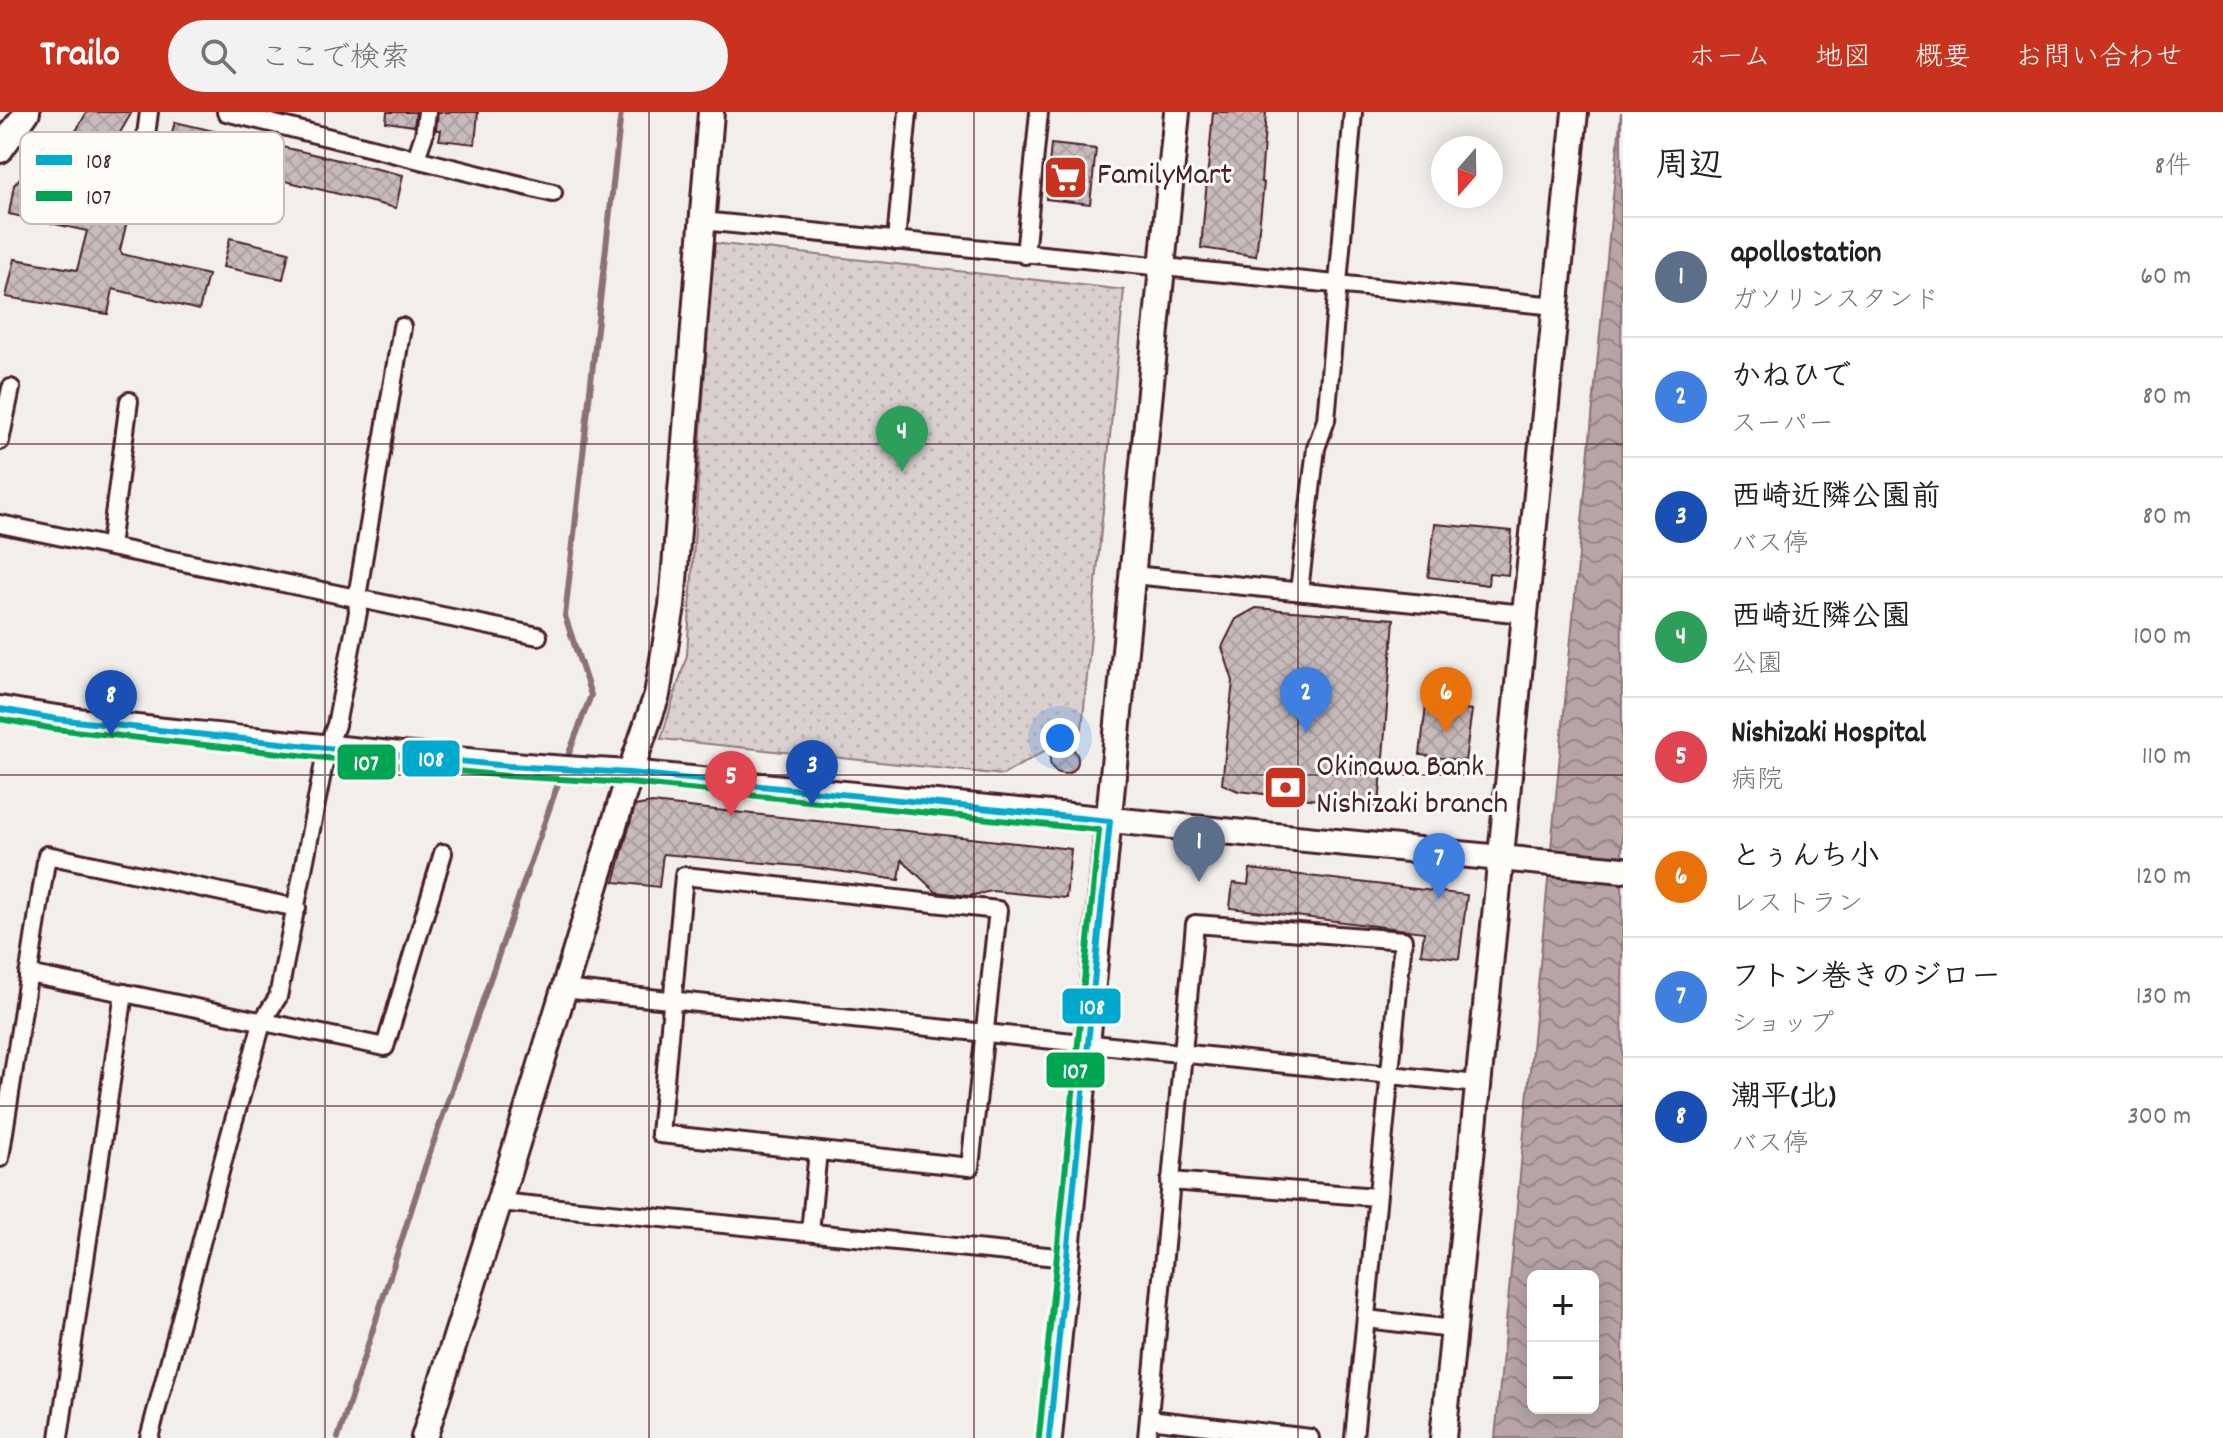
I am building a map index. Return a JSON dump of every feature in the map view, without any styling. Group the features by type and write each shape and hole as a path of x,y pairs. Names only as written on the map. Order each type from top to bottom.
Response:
{"street":[{"path":"0,150 27,112"},
{"path":"146,132 149,112"},
{"path":"226,112 553,193"},
{"path":"416,158 424,135 427,112"},
{"path":"424,1438 630,773 657,695 672,606 711,112"},
{"path":"896,241 908,112"},
{"path":"1025,255 1039,112"},
{"path":"1049,1438 1177,112"},
{"path":"1299,591 1316,448 1326,420 1353,112"},
{"path":"1443,1438 1575,112"},
{"path":"702,221 1556,306"},
{"path":"149,1438 263,1020 278,997 327,748 336,725 358,612 357,597 402,327"},
{"path":"0,441 11,388"},
{"path":"110,546 129,401"},
{"path":"0,524 538,636"},
{"path":"1133,575 1525,614"},
{"path":"0,709 56,719 508,766 630,773 1623,870"},
{"path":"28,974 385,1047 443,853"},
{"path":"0,1158 47,855 297,908"},
{"path":"684,876 998,910 984,1033 970,1167 660,1134 684,876"},
{"path":"1147,1438 1195,924 1403,940 1354,1438"},
{"path":"563,989 1477,1084"},
{"path":"59,1438 124,993"},
{"path":"810,1232 818,1151"},
{"path":"1170,1181 1377,1197"},
{"path":"499,1202 1067,1258"},
{"path":"1366,1319 1453,1329"},
{"path":"1149,1419 1310,1438"}],"shaded area":[{"path":"713,243 1124,290 1082,729 1003,775 661,739 687,655"}],"water":[{"path":"1621,112 1623,1438 1495,1438"}],"building":[{"path":"87,112 132,112 120,132 75,132"},
{"path":"387,112 416,112 414,126 386,122"},
{"path":"438,112 478,112 475,144 439,140 441,130 436,130"},
{"path":"1213,112 1266,112 1261,182 1264,183 1256,256 1201,248"},
{"path":"175,122 218,132 172,132"},
{"path":"1051,144 1096,149 1090,204 1046,199"},
{"path":"284,147 403,175 396,208 284,181"},
{"path":"20,178 20,216 9,214 14,185"},
{"path":"55,224 126,224 120,250 122,254 208,275 199,310 113,289 108,314 6,297 15,259 77,270 87,231"},
{"path":"230,238 289,252 283,279 223,267"},
{"path":"1435,524 1512,531 1508,575 1489,573 1488,585 1428,577"},
{"path":"1256,608 1394,619 1379,807 1238,791 1222,784 1233,681 1222,647 1236,619"},
{"path":"1426,705 1472,710 1465,761 1420,755"},
{"path":"1064,746 1074,750 1078,760 1074,770 1064,774 1054,770 1050,760 1054,750"},
{"path":"652,803 1071,849 1066,898 992,891 969,896 936,892 902,860 899,880 809,867 663,854 659,887 614,882 635,806"},
{"path":"1250,869 1467,895 1459,959 1421,954 1424,932 1230,908 1233,883 1248,885"}],"waterway":[{"path":"565,764 591,695 565,616 621,112"},
{"path":"338,1438 426,1164 561,775"}],"transit line":[{"name":"108","path":"0,709 56,719 327,748 508,766 630,773 1110,821 1049,1438"},
{"name":"107","path":"0,719 55,729 326,758 507,776 629,783 1099,830 1039,1437"}],"place":[{"name":"FamilyMart","path":"1066,177"},
{"name":"西崎近隣公園","path":"902,472"},
{"name":"かねひで","path":"1306,733"},
{"name":"とぅんち小","path":"1446,733"},
{"name":"潮平(北)","path":"111,736"},
{"name":"Okinawa Bank Nishizaki branch","path":"1285,787"},
{"name":"西崎近隣公園前","path":"812,806"},
{"name":"Nishizaki Hospital","path":"731,817"},
{"name":"apollostation","path":"1199,882"},
{"name":"フトン巻きのジロー","path":"1439,899"}]}
